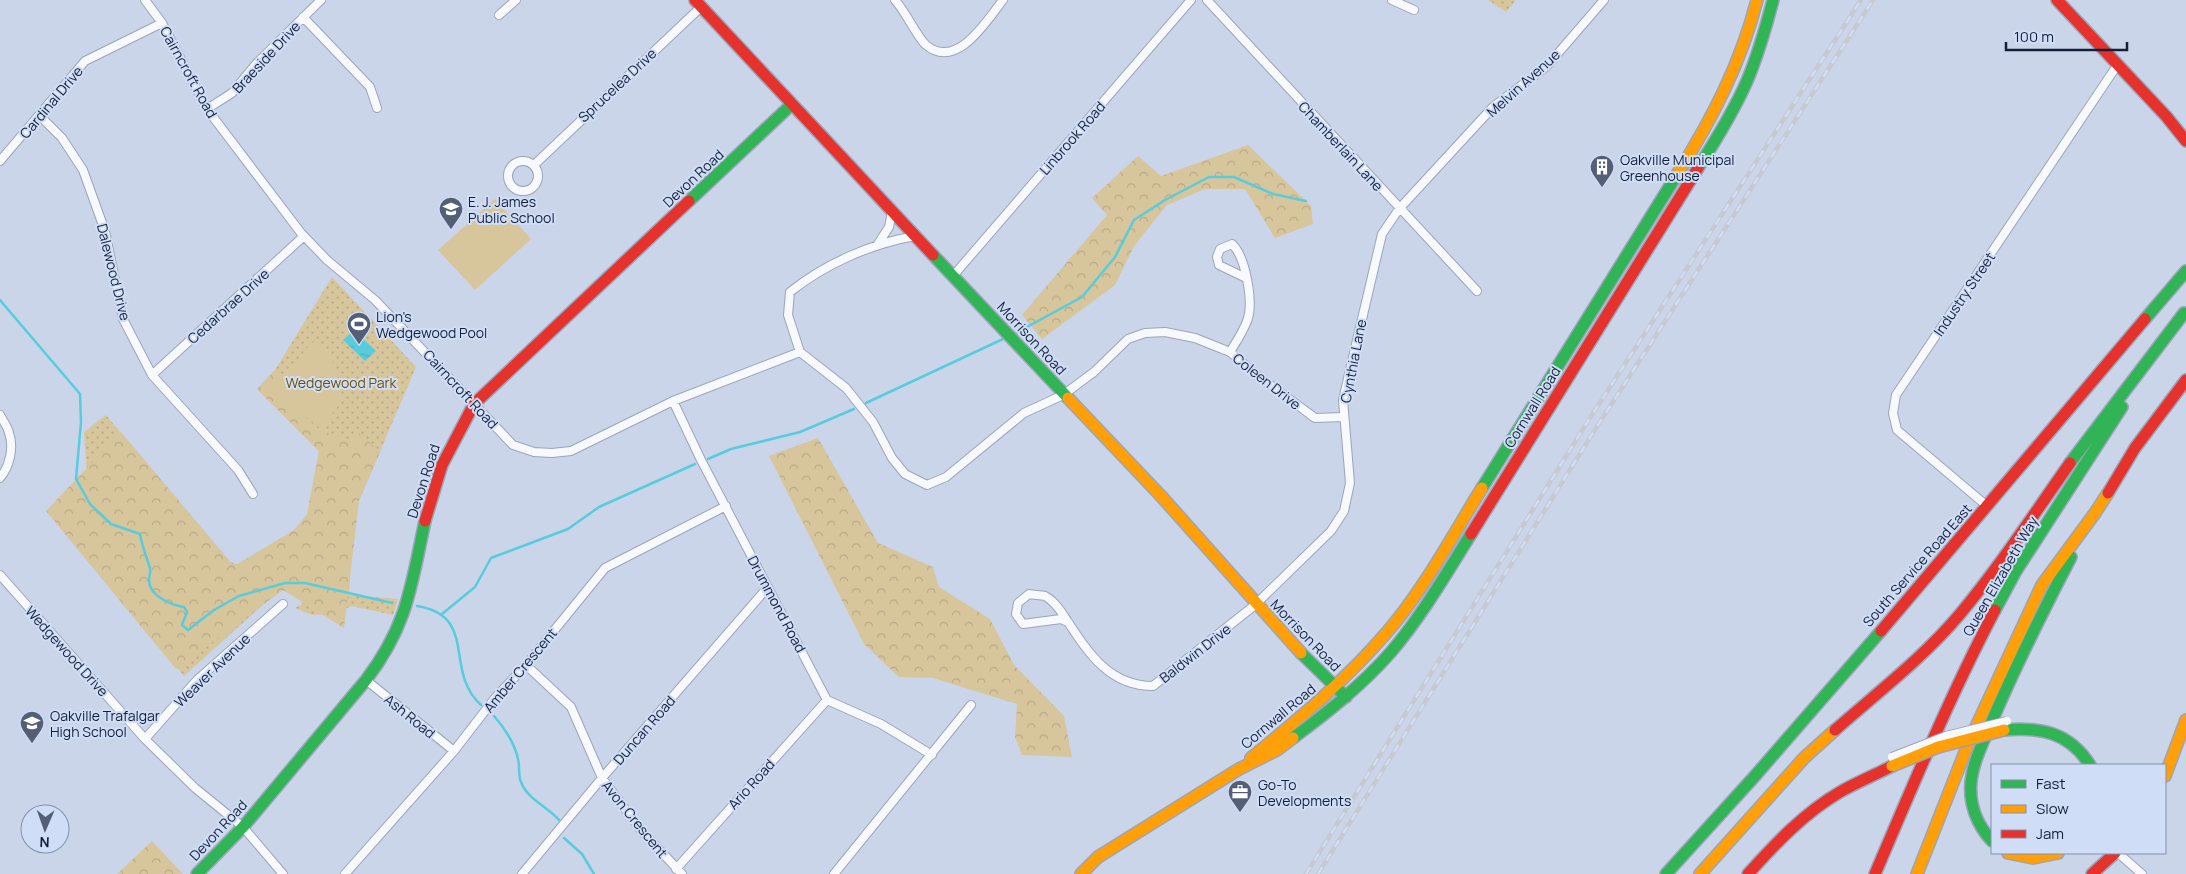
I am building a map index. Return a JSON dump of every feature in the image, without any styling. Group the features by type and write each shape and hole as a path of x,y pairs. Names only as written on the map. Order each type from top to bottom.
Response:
{"main road":[{"name":"Cornwall Road","path":"1239,769 1335,687 1389,630 1436,561 1670,186 1728,87 1742,54 1757,0"},
{"name":"Cornwall Road","path":"1081,874 1098,857 1239,769 1277,750 1346,697 1391,652 1421,611 1465,544 1707,154 1750,73 1762,42 1773,0"},
{"path":"2057,0 2186,140"},
{"name":"Morrison Road","path":"698,3 791,105 1063,395 1136,470 1256,605 1346,697"},
{"name":"Devon Road","path":"197,874 243,828 385,656 404,615 428,505 441,465 454,436 474,404 791,105"},
{"name":"South Service Road East","path":"1666,874 1806,718 2186,271"},
{"path":"1700,874 1804,758 1931,644 1959,615 1988,580 2097,426 2185,312"},
{"name":"Queen Elizabeth Way","path":"1875,874 1936,730 1965,668 2016,572 2185,312"},
{"path":"1991,840 1982,830 1974,812 1971,789 1976,763 2006,689 2039,618 2095,513 2135,448 2186,380"},
{"path":"1917,874 1968,742 2042,585 2095,513"},
{"path":"2166,773 2186,720"},
{"path":"1748,874 1777,842 1816,808 1835,795 1892,761 1938,746 2005,725 2056,734 2078,748 2089,764"},
{"path":"2011,854 2033,858 2053,854"},
{"path":"2092,874 2116,854"}],"street":[{"name":"Cairncroft Road","path":"145,0 162,23 206,109 304,236 327,260 375,300 514,445 534,452 552,454 572,451 673,401 800,352"},
{"name":"Braeside Drive","path":"206,109 232,93 256,64 322,0"},
{"path":"499,15 516,0"},
{"path":"895,0 905,10 925,44 936,50 946,52 970,42 1003,0"},
{"name":"Linbrook Road","path":"953,276 1191,0"},
{"name":"Chamberlain Lane","path":"1207,0 1477,291"},
{"path":"1392,0 1414,10"},
{"name":"Melvin Avenue","path":"1399,209 1493,107 1547,66 1604,0"},
{"name":"Sprucelea Drive","path":"534,165 698,3"},
{"path":"303,17 370,87 378,108"},
{"name":"Cardinal Drive","path":"0,162 85,61 162,23"},
{"name":"Industry Street","path":"1987,506 1897,430 1892,413 1896,396 2118,64"},
{"name":"Dalewood Drive","path":"40,116 62,138 84,170 105,231 123,319 152,375 238,470 253,494"},
{"path":"526,161 534,165 539,176 534,187 522,191 511,185 508,172 513,164 526,161"},
{"name":"Cynthia Lane","path":"1256,605 1331,531 1344,511 1350,483 1343,400 1379,244 1382,234 1399,209"},
{"path":"878,244 889,227 892,212"},
{"name":"Cedarbrae Drive","path":"152,375 304,236"},
{"path":"800,352 788,315 790,292 811,275 878,244 915,236"},
{"path":"1230,352 1248,320 1246,278 1239,251 1232,244 1220,249 1217,257 1219,265 1246,278"},
{"name":"Coleen Drive","path":"800,352 846,388 873,422 892,458 905,474 927,485 946,477 1024,413 1063,395 1094,372 1128,339 1145,333 1165,332 1195,338 1230,352 1314,418 1343,417"},
{"name":"Drummond Road","path":"673,401 701,460 827,700"},
{"path":"0,415 10,433 11,456 0,478"},
{"name":"Amber Crescent","path":"345,874 454,751 495,698 526,665 605,568 726,506"},
{"name":"Wedgewood Drive","path":"0,575 145,739 195,788 243,828 283,874"},
{"name":"Duncan Road","path":"522,874 602,778 768,587"},
{"name":"Baldwin Drive","path":"1068,622 1061,619 1023,624 1016,614 1018,603 1029,594 1045,596 1060,609 1083,646 1112,675 1137,686 1153,686 1256,605"},
{"name":"Weaver Avenue","path":"145,739 197,680 283,604"},
{"name":"Avon Crescent","path":"526,665 571,707 602,778 640,829 679,871"},
{"name":"Ash Road","path":"366,680 454,751"},
{"path":"827,700 881,724 932,755"},
{"name":"Ario Road","path":"679,871 827,700"},
{"path":"834,874 932,755 970,705"},
{"path":"2118,854 2142,874"}],"green space":[{"path":"1488,0 1516,0 1506,12"},
{"path":"1248,145 1311,206 1313,224 1275,238 1245,189 1205,189 1167,205 1134,246 1115,285 1042,339 1022,315 1107,215 1092,198 1138,156 1161,176"},
{"path":"495,199 531,239 475,290 438,250"},
{"name":"Wedgewood Park","path":"332,277 416,367 359,501 352,542 349,595 398,599 393,615 352,606 331,614 312,615 295,608 302,604 305,596 286,589 276,593 184,676 52,512 87,474 84,432 106,415 227,561 248,568 309,518 320,452 257,389 275,370"},
{"path":"312,342 329,354 337,370 340,392 337,408 320,428 277,395 274,388"},
{"name":"Wedgewood Park","path":"275,370 280,376 272,388 319,429 348,441 359,433 380,452 359,501 344,628 283,590 176,669 46,511 121,432 234,566 294,530 307,514 319,451 257,389"},
{"path":"818,438 878,543 933,567 939,587 990,619 1014,665 1064,716 1072,757 1022,755 1015,737 1017,704 933,678 899,677 864,644 769,456"},
{"path":"152,841 183,874 117,874"}],"water":[{"name":"Lion's Wedgewood Pool","path":"354,330 376,351 365,361 343,340"}],"waterway":[{"path":"1016,333 1082,297 1115,257 1134,220 1165,200 1209,177 1234,177 1273,194 1306,201"},
{"path":"0,300 80,394 81,422 76,479 90,504 111,524 140,534 150,568 150,586 162,599 184,607 187,612 182,625 188,630 214,610 239,596 285,583 305,583 392,603"},
{"path":"866,403 1003,339"},
{"path":"708,459 731,449 800,432 854,409"},
{"path":"442,614 475,587 491,558 568,529 599,507 695,464"},
{"path":"417,606 436,612 448,621 458,646 464,677 470,691 481,705"},
{"path":"494,716 505,730 517,753 520,780 524,788 559,820"},
{"path":"564,838 582,854 594,874"}],"railway":[{"path":"1306,874 1588,421 1861,0"},
{"path":"1318,874 1596,428 1873,0"}],"traffic: fast":[{"path":"1698,168 1731,114 1747,81 1762,41 1773,0"},
{"path":"689,201 791,105"},
{"path":"1482,488 1678,173"},
{"path":"933,255 1068,398"},
{"path":"2145,319 2186,271"},
{"path":"2070,463 2184,313"},
{"path":"1995,610 2016,571 2122,407"},
{"path":"197,874 243,827 366,680 380,660 391,641 406,604 425,521"},
{"path":"1293,738 1344,698 1391,652 1423,610 1471,534"},
{"path":"1991,840 1978,821 1971,798 1974,766 2011,679 2071,557"},
{"path":"1666,874 1754,777 1881,631"},
{"path":"1301,653 1346,697"},
{"path":"2004,730 2030,730 2053,734 2073,745 2089,764"}],"traffic: slow":[{"path":"1678,173 1724,90 1743,46 1757,0"},
{"path":"1068,398 1161,496 1301,653"},
{"path":"1251,758 1340,682 1388,631 1426,580 1482,488"},
{"path":"1917,874 1969,742 2042,585 2108,493"},
{"path":"2166,773 2186,720"},
{"path":"1700,874 1804,758 1835,730"},
{"path":"1892,766 1938,747 2004,730"},
{"path":"1081,874 1098,857 1239,769 1277,750 1293,738"},
{"path":"2013,854 2033,858 2053,854"}],"traffic: jam":[{"path":"695,0 933,255"},
{"path":"2057,0 2166,116 2186,141"},
{"path":"1471,534 1698,168"},
{"path":"425,521 442,465 474,404 689,201"},
{"path":"1881,631 2145,319"},
{"path":"2108,493 2135,448 2186,380"},
{"path":"1835,730 1916,660 1946,630 2003,559 2070,463"},
{"path":"1875,874 1947,708 1995,610"},
{"path":"1748,874 1779,840 1814,809 1846,788 1892,766"},
{"path":"2092,874 2114,854"}],"place":[{"name":"Oakville Municipal Greenhouse","path":"1602,188"},
{"name":"E. J. James Public School","path":"451,230"},
{"name":"Lion's Wedgewood Pool","path":"359,345"},
{"name":"Oakville Trafalgar High School","path":"32,744"},
{"name":"Go-To Developments","path":"1240,813"}]}
